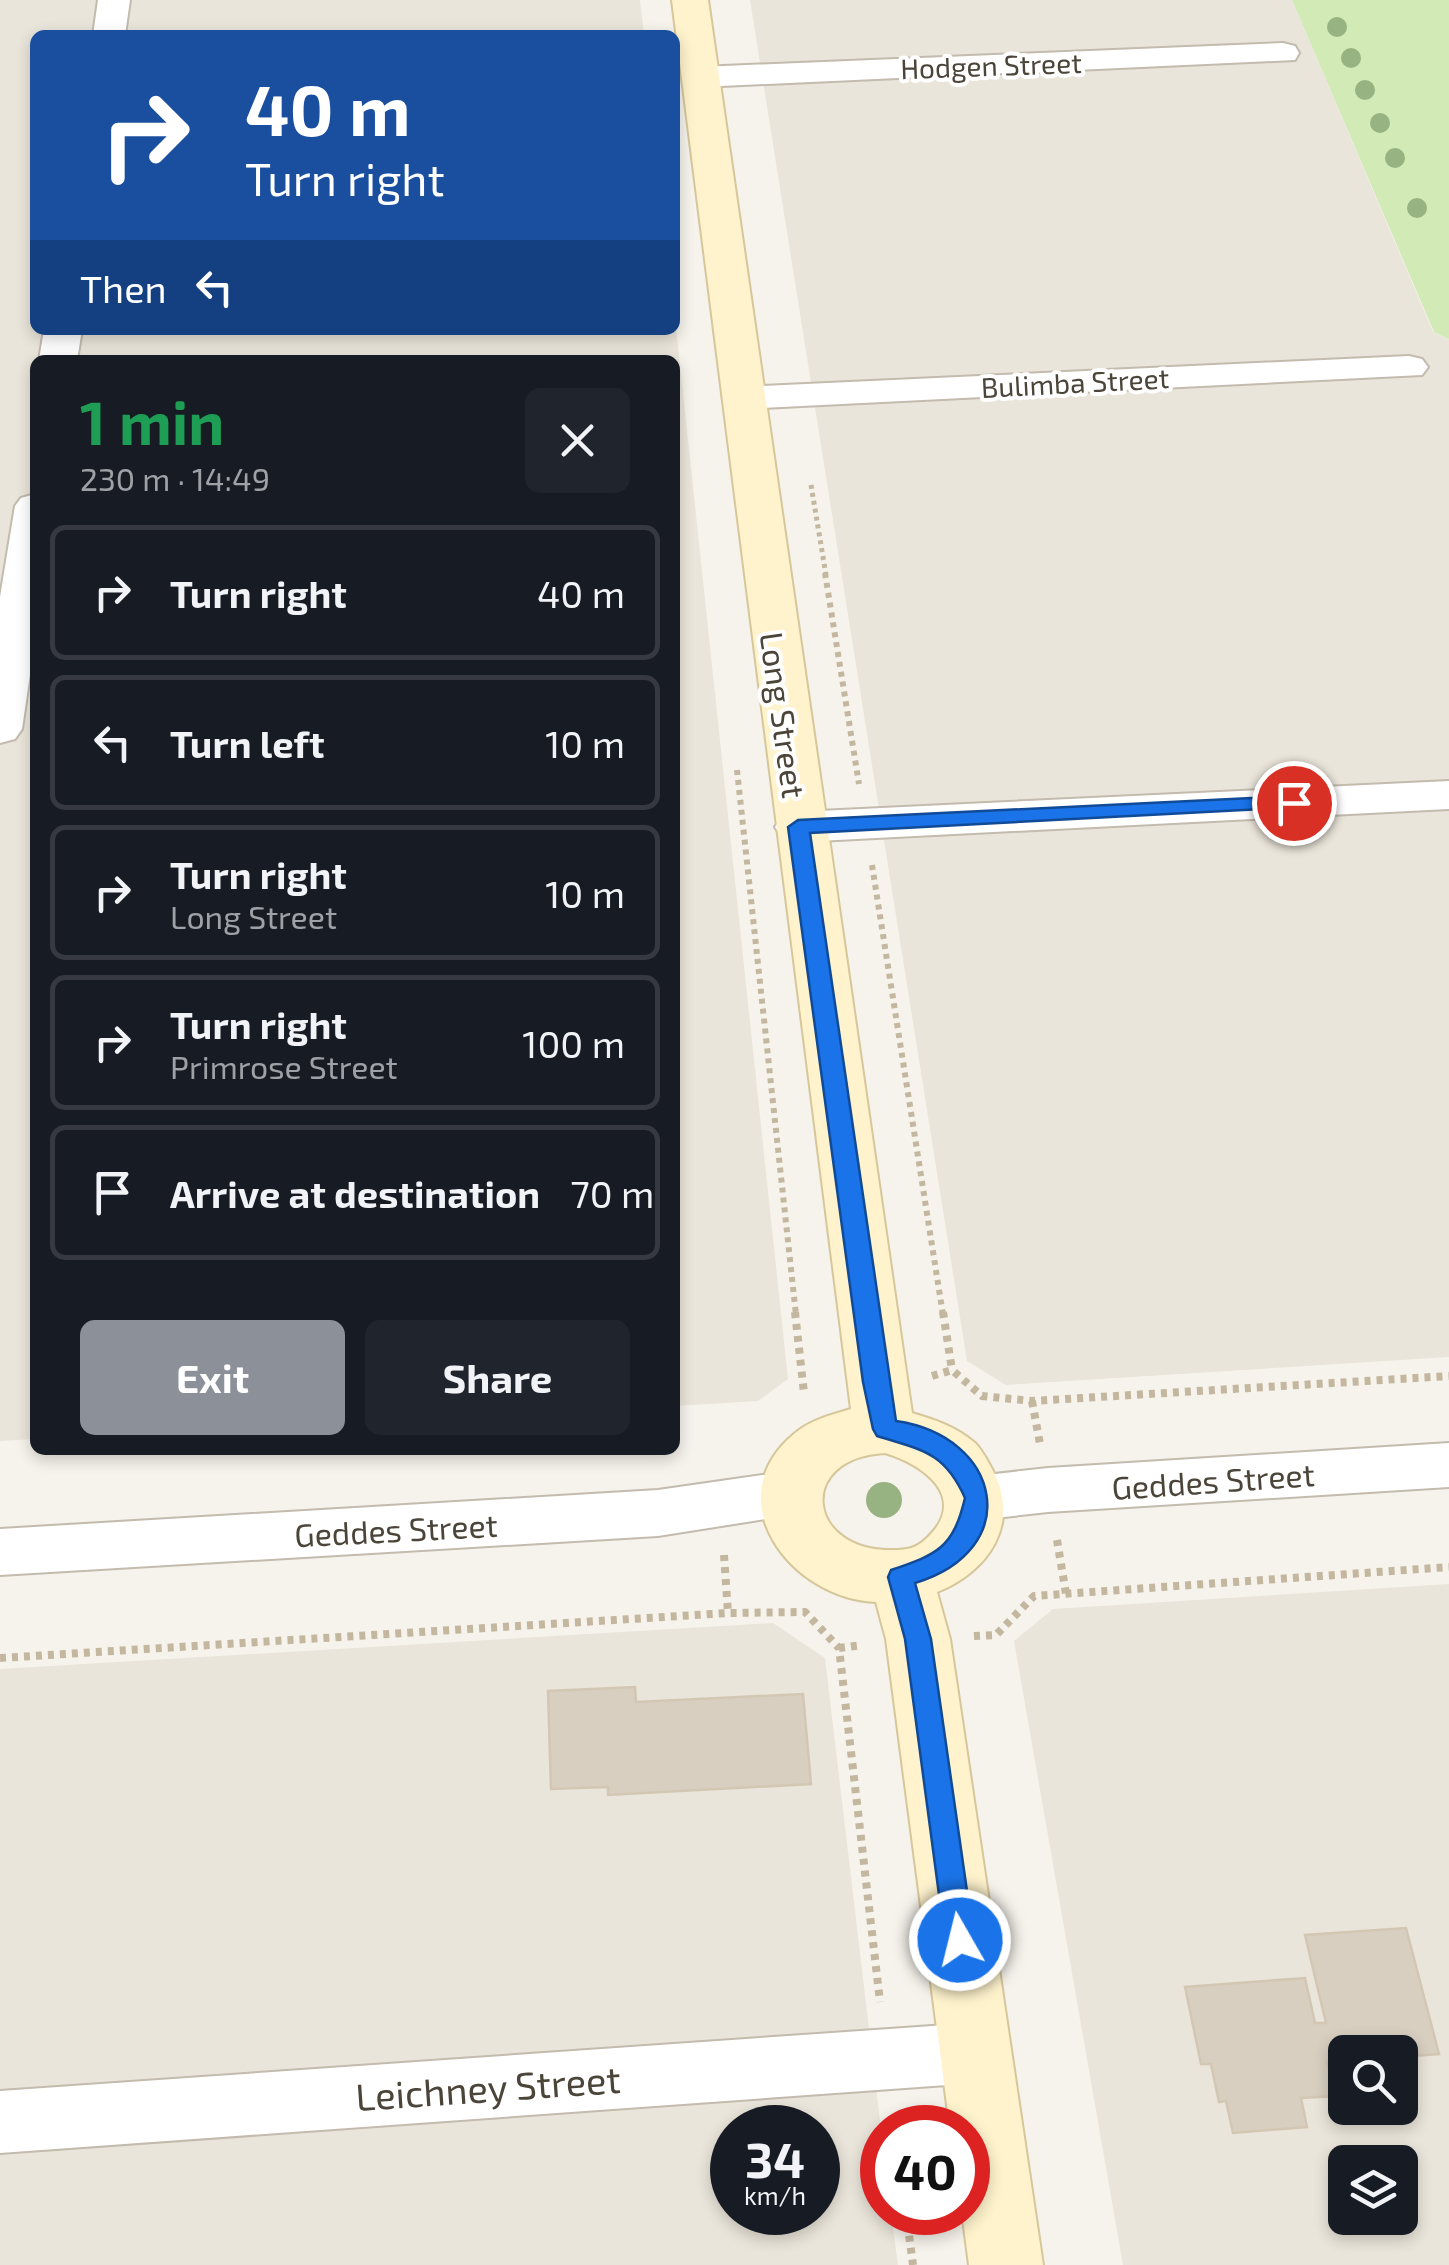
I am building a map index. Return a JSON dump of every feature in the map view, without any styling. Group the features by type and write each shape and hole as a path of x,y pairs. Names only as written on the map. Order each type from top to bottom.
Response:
{"street":[{"path":"110,30 114,0"},
{"name":"Long Street","path":"690,0 798,827 880,1406"},
{"name":"Hodgen Street","path":"700,77 1283,53"},
{"name":"Bulimba Street","path":"742,398 1409,368"},
{"path":"0,730 30,538"},
{"path":"798,827 1449,795"},
{"path":"909,1608 862,1575 827,1561 802,1536 795,1522 791,1493 802,1466 824,1444 853,1431 880,1406 909,1432 942,1448 966,1473 977,1498 969,1532 961,1545 936,1566 909,1608 1006,2265"},
{"name":"Geddes Street","path":"977,1498 1048,1490 1449,1465"},
{"name":"Geddes Street","path":"0,1552 658,1513 791,1493"},
{"name":"Leichney Street","path":"0,2122 975,2053"}],"path":[{"path":"797,394 952,1370 982,1396 1032,1401 1449,1376"},
{"path":"734,752 806,1391 792,1404"},
{"path":"880,1406 952,1370"},
{"path":"720,1505 728,1613"},
{"path":"839,1648 909,1608 996,1635 1034,1596 1449,1566"},
{"path":"0,1658 728,1613 805,1612 839,1648 887,2059"},
{"path":"909,2235 913,2265"}],"shaded area":[{"path":"0,0 640,0 643,30 30,30 30,335 677,335 679,355 30,355 30,1439 0,1441"},
{"path":"750,0 1292,0 1433,332 1449,339 1449,1357 1006,1385 967,1361"},
{"path":"680,365 788,1379 758,1401 680,1406"},
{"path":"1449,1584 1449,2265 1123,2265 1014,1641 1053,1609"},
{"path":"773,1623 825,1658 878,2105 860,2105 860,2235 894,2235 898,2265 0,2265 0,1669"}],"green space":[{"path":"1292,0 1449,0 1449,339 1434,332"}],"building":[{"path":"635,1687 636,1702 803,1694 811,1784 608,1795 608,1787 551,1789 548,1691"},
{"path":"1406,1928 1439,2054 1418,2056 1418,2035 1328,2035 1328,2096 1301,2098 1307,2127 1233,2133 1226,2101 1219,2102 1211,2064 1201,2064 1185,1987 1305,1978 1315,2023 1326,2023 1305,1935"}],"route":[{"path":"960,1940 918,1639 900,1577 936,1566 961,1545 974,1518 977,1498 966,1473 942,1448 909,1432 886,1429 876,1382 798,827 1294,803"}]}
